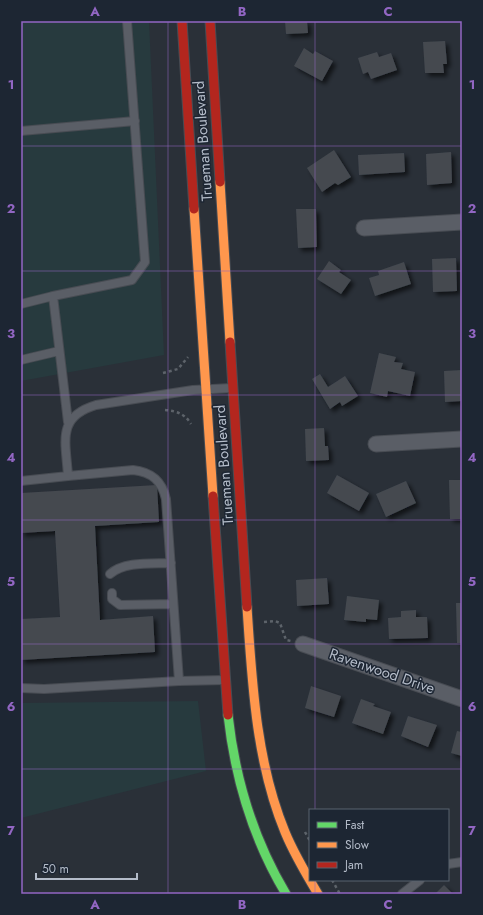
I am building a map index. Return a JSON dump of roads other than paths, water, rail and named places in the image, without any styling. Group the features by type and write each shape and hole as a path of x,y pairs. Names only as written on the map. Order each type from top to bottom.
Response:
{"main road":[{"name":"Trueman Boulevard","path":"182,21 208,389 227,707 235,764 241,787 258,835 279,883 286,894"},
{"name":"Trueman Boulevard","path":"210,21 233,388 258,736 268,784 301,869 309,881"},
{"name":"Trueman Boulevard","path":"309,881 318,894"}],"street":[{"path":"364,228 462,222"},
{"path":"376,444 462,439"},
{"name":"Ravenwood Drive","path":"303,644 462,699"}],"lane":[{"path":"21,304 132,280 145,262 127,21"},
{"path":"21,131 135,121"},
{"path":"53,296 68,422 66,433 68,476"},
{"path":"21,360 59,350"},
{"path":"68,422 75,414 96,405 208,389 233,388"},
{"path":"21,481 133,470 143,471 158,480 164,488 166,499 179,681"},
{"path":"110,574 116,568 124,566 171,563"},
{"path":"112,593 112,599 120,605 174,604"},
{"path":"21,688 44,690 179,681 225,680"},
{"path":"449,864 462,862"},
{"path":"402,894 419,881"}]}
